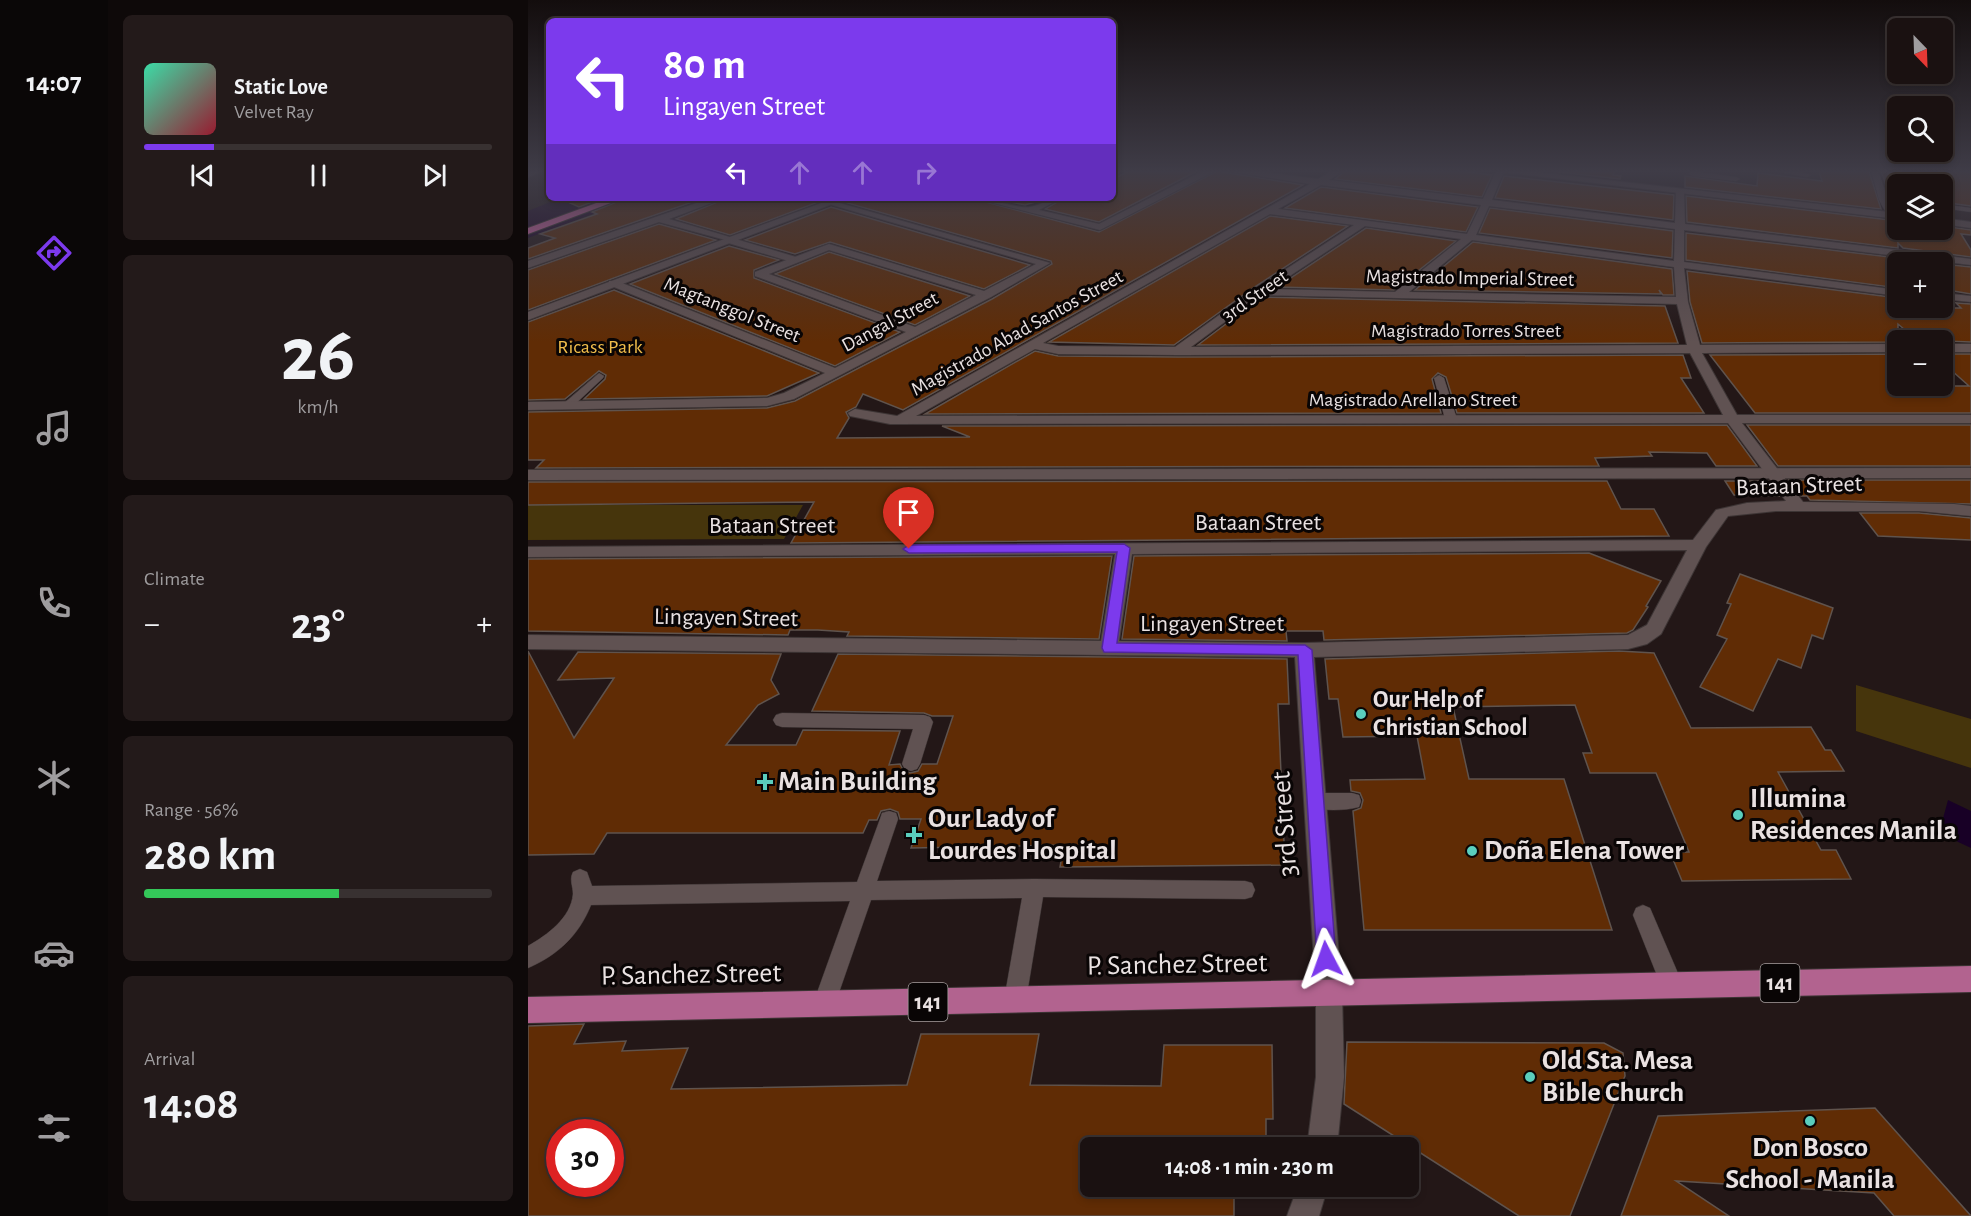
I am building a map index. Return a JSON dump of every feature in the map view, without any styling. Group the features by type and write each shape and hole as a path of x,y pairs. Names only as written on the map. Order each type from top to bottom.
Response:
{"main road":[{"name":"P. Sanchez Street","path":"528,1010 1971,979"}],"street":[{"path":"528,265 633,228"},
{"path":"688,228 792,259"},
{"path":"528,316 762,228"},
{"name":"Dangal Street","path":"528,406 767,402 789,396 1045,264 920,228"},
{"name":"Magistrado Abad Santos Street","path":"901,419 1240,228"},
{"name":"3rd Street","path":"1178,351 1258,292 1357,228"},
{"path":"1403,228 1887,292"},
{"path":"1399,294 1472,236 1476,228"},
{"path":"1680,228 1681,301 1692,349 1732,420 1799,507"},
{"path":"1686,228 1971,262"},
{"path":"915,331 759,274 829,246 987,295"},
{"name":"Magtanggol Street","path":"613,283 836,373"},
{"name":"Magistrado Imperial Street","path":"1258,292 1681,301"},
{"path":"1953,297 1971,298"},
{"name":"Magistrado Torres Street","path":"1035,345 1058,350 1178,351 1887,348"},
{"path":"1953,348 1971,348"},
{"name":"Magistrado Arellano Street","path":"855,413 879,419 1971,419"},
{"path":"528,475 1971,473"},
{"name":"Bataan Street","path":"528,552 1698,545 1722,513 1740,509 1938,508 1971,511"},
{"name":"Lingayen Street","path":"528,642 1305,650 1616,643 1640,639 1654,629 1698,545"},
{"path":"1109,648 1124,548"},
{"name":"3rd Street","path":"1305,650 1329,993 1330,1077 1323,1137"},
{"path":"1303,1216 1309,1197"}],"lane":[{"path":"567,406 599,376"},
{"path":"1439,378 1451,419"},
{"path":"782,720 924,722 911,764"},
{"path":"1315,801 1352,801"},
{"path":"824,1004 889,819"},
{"path":"528,957 544,948 567,928 581,907 582,887 864,891 1034,888 1245,890"},
{"path":"1015,1000 1034,888"},
{"path":"1643,915 1672,985"}],"shaded area":[{"path":"528,228 556,228 528,238"},
{"path":"528,505 803,505 784,539 528,540"},
{"path":"1856,685 1971,719 1971,768 1856,731"},
{"path":"1948,800 1971,811 1971,848 1939,833"}],"building":[{"path":"558,228 618,228 528,259 528,248 555,238 540,234"},
{"path":"648,228 672,228 716,240 528,310 528,270"},
{"path":"706,228 749,228 730,235"},
{"path":"777,228 902,228 1030,265 984,289 830,242 795,254 745,240"},
{"path":"934,228 1083,228 1099,232 1107,228 1227,228 903,410 863,394 856,407 846,412 849,418 837,438 970,437 942,426 1727,425 1757,466 1716,466 1707,453 1649,452 1652,456 1595,458 1599,466 536,468 544,460 528,460 528,412 767,408 795,401 992,299 1052,264 1051,261"},
{"path":"1249,228 1345,228 1253,288 1174,345 1049,342"},
{"path":"1366,228 1456,241 1394,290 1277,287"},
{"path":"1434,228 1468,228 1466,232"},
{"path":"1481,228 1647,228 1673,231 1672,258 1479,233"},
{"path":"1734,228 1887,228 1887,240 1953,240 1955,228 1971,230 1971,235 1961,234 1971,250 1971,257 1953,255 1953,252 1903,248 1898,243 1898,248"},
{"path":"1686,233 1887,257 1887,287 1686,260"},
{"path":"1473,242 1672,269 1674,295 1663,295 1659,290 1661,294 1415,290"},
{"path":"729,246 779,260 754,270 754,278 900,332 835,366 630,284"},
{"path":"829,252 970,296 915,325 775,274"},
{"path":"1953,265 1971,267 1971,294 1953,291"},
{"path":"1687,271 1887,297 1887,318 1953,318 1953,308 1961,308 1956,303 1971,304 1971,342 1953,341 1953,330 1905,330 1898,324 1898,330 1887,330 1887,342 1702,343 1690,302"},
{"path":"614,290 819,373 767,396 584,399 605,379 606,375 599,371 565,399 528,400 528,322"},
{"path":"1262,297 1665,306 1678,343 1198,345"},
{"path":"1035,351 1058,356 1178,357 1683,355 1691,378 1681,378 1704,413 1457,413 1446,377 1438,373 1432,379 1441,413 925,414"},
{"path":"1887,354 1887,396 1953,396 1953,386 1969,386 1953,372 1953,354 1971,354 1971,413 1755,413 1710,355"},
{"path":"1747,425 1971,425 1971,466 1778,466"},
{"path":"1789,480 1971,480 1971,504 1810,500 1807,496 1801,496"},
{"path":"1607,481 1621,509 1654,509 1669,536 791,543 814,502 528,505 528,482"},
{"path":"1725,481 1768,481 1779,496 1734,495"},
{"path":"1860,513 1919,513 1971,518 1971,540 1878,536"},
{"path":"1589,553 1661,581 1633,630 1627,633 1324,640 1323,631 1286,631 1287,641 1122,639 1134,556"},
{"path":"1112,556 1099,639 847,636 849,632 818,630 790,630 788,635 528,631 528,559"},
{"path":"1740,574 1833,608 1823,639 1812,635 1801,668 1778,659 1753,711 1700,687 1727,639 1717,635 1731,604 1727,603"},
{"path":"528,651 574,738 614,678 558,680 578,652 781,654 771,680 779,694 758,705 726,745 796,745 803,730 900,731 889,765 900,764 903,770 910,773 918,771 922,764 937,764 953,716 932,716 924,713 812,711 838,654 1287,659 1289,704 1278,704 1285,865 1060,867 1064,845 911,848 921,819 900,819 898,812 890,809 881,811 877,820 869,820 863,833 607,833 594,854 528,855"},
{"path":"1619,651 1654,653 1691,728 1811,727 1825,750 1831,750 1844,771 1778,772 1821,850 1836,850 1851,879 1682,881 1670,852 1689,852 1656,773 1590,773 1583,753 1592,753 1575,705 1453,707 1469,779 1564,779 1612,930 1364,930 1353,811 1361,808 1363,800 1360,793 1351,791 1350,780 1425,779 1417,736 1343,737 1338,699 1329,699 1325,659"},
{"path":"584,1024 574,1044 626,1041 622,1051 688,1048 671,1089 907,1085 921,1034 1039,1034 1030,1085 1161,1086 1164,1045 1272,1045 1273,1119 1266,1119 1266,1137 1080,1137 1080,1197 1234,1197 1234,1216 528,1216 528,1026"},
{"path":"1347,1042 1604,1043 1623,1053 1625,1076 1570,1216 1519,1216 1419,1152 1419,1137 1396,1137 1344,1104"},
{"path":"1875,1108 1971,1216 1894,1216 1874,1193 1676,1181 1729,1216 1621,1216 1658,1116"}],"place":[{"name":"Our Help of Christian School","path":"1361,714"},
{"name":"Main Building","path":"765,782"},
{"name":"Illumina Residences Manila","path":"1738,815"},
{"name":"Our Lady of Lourdes Hospital","path":"914,835"},
{"name":"Doña Elena Tower","path":"1472,851"},
{"name":"Old Sta. Mesa Bible Church","path":"1530,1077"},
{"name":"Don Bosco School - Manila","path":"1810,1121"}],"route":[{"path":"909,549 1124,548 1109,648 1305,650 1326,959"}],"park label":[{"name":"Ricass Park","path":"600,347"}]}
